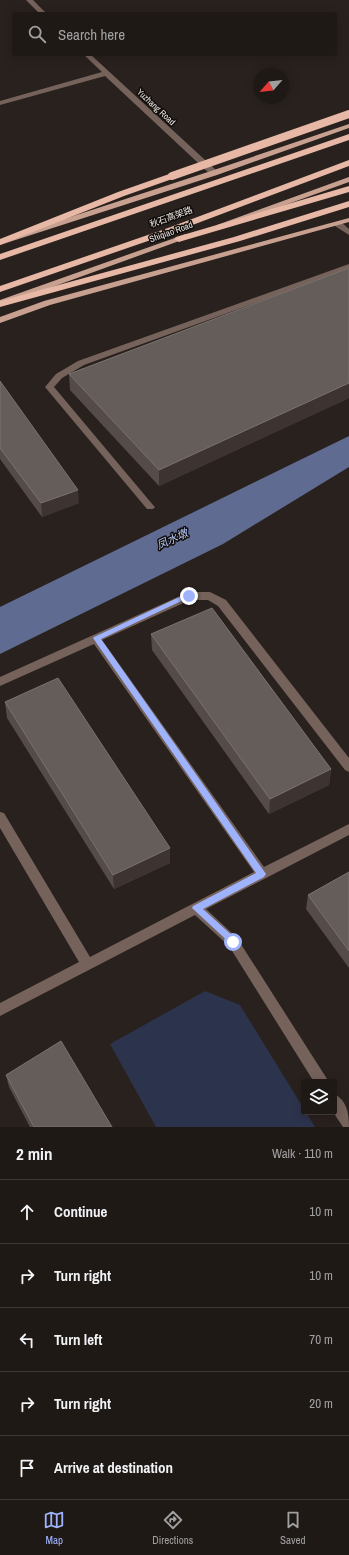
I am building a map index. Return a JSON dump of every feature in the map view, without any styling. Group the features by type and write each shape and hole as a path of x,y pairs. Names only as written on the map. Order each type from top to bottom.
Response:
{"highway":[{"path":"0,242 121,194 349,114"},
{"name":"秋石高架路","path":"0,257 349,136"},
{"name":"秋石高架路","path":"0,289 171,230 349,163"},
{"path":"179,239 349,189"},
{"path":"0,304 237,239 349,204"}],"main road":[{"path":"0,242 214,173 349,126"},
{"name":"Shiqiao Road","path":"0,304 349,179"},
{"path":"0,320 47,303 349,220"}],"street":[{"path":"29,0 42,12"},
{"name":"Yuzhang Road","path":"88,56 214,173"},
{"path":"0,103 107,73"},
{"path":"338,224 349,233"},
{"path":"150,507 49,387 59,376 81,363 349,266"},
{"path":"0,682 189,596 210,596 222,603 349,767"},
{"path":"96,638 262,874"},
{"path":"0,817 88,964"},
{"path":"0,1010 349,829"},
{"path":"196,908 233,942 320,1079"},
{"path":"337,1106 349,1124"}],"shaded area":[{"path":"205,991 240,1005 301,1104 301,1115 308,1115 315,1127 156,1127 110,1044"}],"water":[{"name":"凤水墩","path":"349,436 349,467 223,544 0,654 0,607"}],"building":[{"path":"349,268 349,383 159,470 69,374"},
{"path":"0,381 78,490 41,503 0,448"},
{"path":"212,608 331,769 270,799 151,634"},
{"path":"58,678 170,848 113,875 5,702"},
{"path":"349,872 349,951 308,895"},
{"path":"61,1041 112,1127 34,1127 6,1075"}],"route":[{"path":"189,596 96,638 262,874 196,908 233,942"}]}
